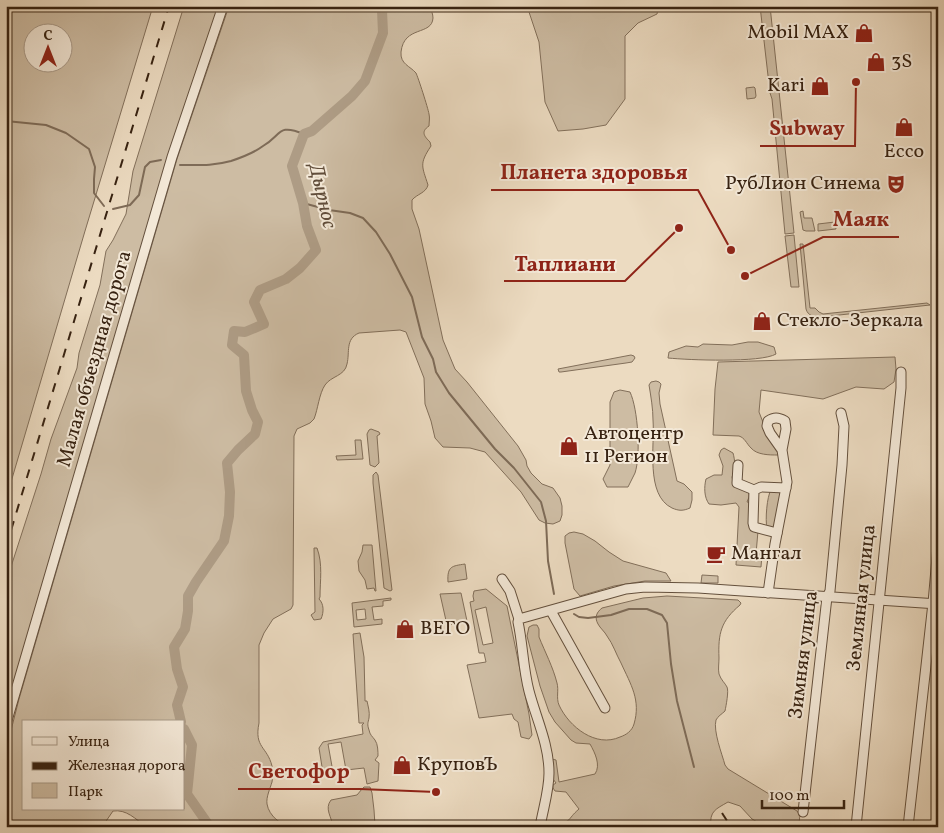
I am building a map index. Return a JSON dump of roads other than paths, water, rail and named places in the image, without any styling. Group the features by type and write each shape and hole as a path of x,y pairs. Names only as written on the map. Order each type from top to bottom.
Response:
{"street":[{"name":"Малая объездная дорога","path":"6,724 172,157 223,6"},
{"name":"Земляная улица","path":"856,827 900,398 901,372"},
{"name":"Зимняя улица","path":"803,812 827,597 830,591 842,465 844,426 841,413"},
{"path":"768,593 787,482 782,450"},
{"path":"738,465 737,483 754,490 761,487 786,488"},
{"path":"754,490 754,527 777,533"},
{"path":"908,827 935,604 938,546"},
{"path":"502,578 510,591 518,621 524,665 543,734 549,771 540,827"},
{"path":"518,621 634,588 698,588 935,604"},
{"path":"551,611 604,708"}],"waterway":[{"name":"Дырнос","path":"181,720 177,705 183,687 177,669 174,647 185,629 188,596 224,541 229,516 230,492 227,463 255,434 258,422 246,391 244,355 232,345 234,331 245,332 264,324 254,302 260,290 286,279 300,268 316,250 307,226 303,203 292,166 304,134 312,131 352,96 365,81 383,33 382,10 385,6"},
{"path":"6,121 46,125 66,133 89,149 95,167 94,193 104,206"},
{"path":"180,165 224,163 260,148 284,130 304,134"},
{"path":"113,209 130,205 139,195 145,167 150,162 161,160"},
{"path":"303,203 350,213 363,218 376,232 390,254 412,297 422,337 433,359 436,372 449,393 541,502 546,521 548,561 554,594"},
{"path":"574,614 579,617 588,618 611,615 629,609 647,609 662,615 667,623 677,701 694,767"},
{"name":"Дырнос","path":"185,731 192,745 187,794 210,827"}],"railway":[{"path":"6,547 169,6"},
{"path":"722,813 731,827"}],"place":[{"name":"Mobil MAX","path":"864,33"},
{"name":"3S","path":"876,62"},
{"name":"Subway","path":"856,82"},
{"name":"Kari","path":"820,86"},
{"name":"Ecco","path":"904,127"},
{"name":"РубЛион Синема","path":"896,184"},
{"name":"Таплиани","path":"679,228"},
{"name":"Планета здоровья","path":"731,250"},
{"name":"Маяк","path":"745,276"},
{"name":"Стекло-Зеркала","path":"762,321"},
{"name":"Автоцентр 11 Регион","path":"569,446"},
{"name":"Мангал","path":"716,554"},
{"name":"ВЕГО","path":"405,629"},
{"name":"КруповЪ","path":"402,765"},
{"name":"Светофор","path":"436,792"}]}
